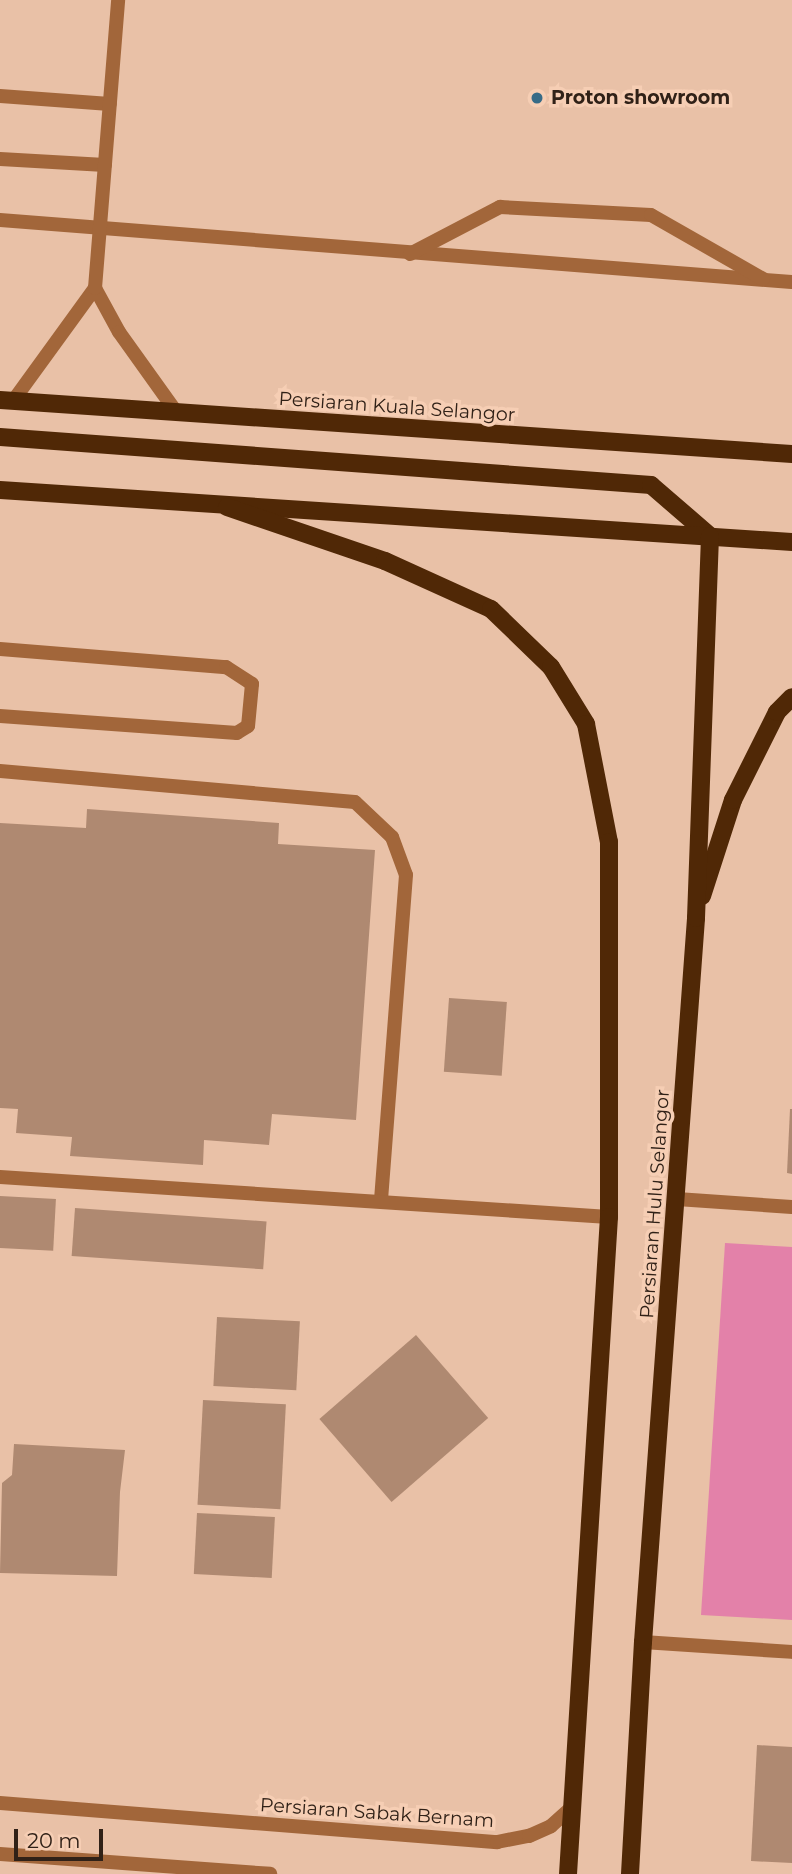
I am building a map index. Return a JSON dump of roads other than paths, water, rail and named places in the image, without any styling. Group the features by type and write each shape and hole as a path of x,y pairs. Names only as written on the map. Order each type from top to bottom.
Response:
{"main road":[{"name":"Persiaran Kuala Selangor","path":"7,400 792,454"},
{"path":"0,437 651,485 710,536"},
{"path":"0,490 792,542"},
{"path":"228,507 385,561 491,610 551,667 586,724 609,842 609,1217 568,1874"},
{"name":"Persiaran Hulu Selangor","path":"630,1874 643,1642 696,918 710,536"},
{"path":"696,918 733,800 777,712 792,697"}],"street":[{"path":"7,400 95,288 118,0"},
{"path":"0,96 110,104"},
{"path":"0,159 105,165"},
{"path":"409,254 500,206 650,215 769,282"},
{"path":"0,220 100,230 792,282"},
{"path":"95,288 119,332 177,413"},
{"path":"0,649 226,667 252,684 247,726 237,733 0,716"},
{"path":"0,771 355,802 392,837 406,875 382,1200"},
{"path":"0,1177 609,1217"},
{"path":"677,1199 792,1207"},
{"path":"643,1642 792,1652"},
{"name":"Persiaran Sabak Bernam","path":"0,1803 497,1842 529,1836 551,1826 573,1806"},
{"path":"0,1854 270,1874"}],"place":[{"name":"Proton showroom","path":"537,98"}]}
